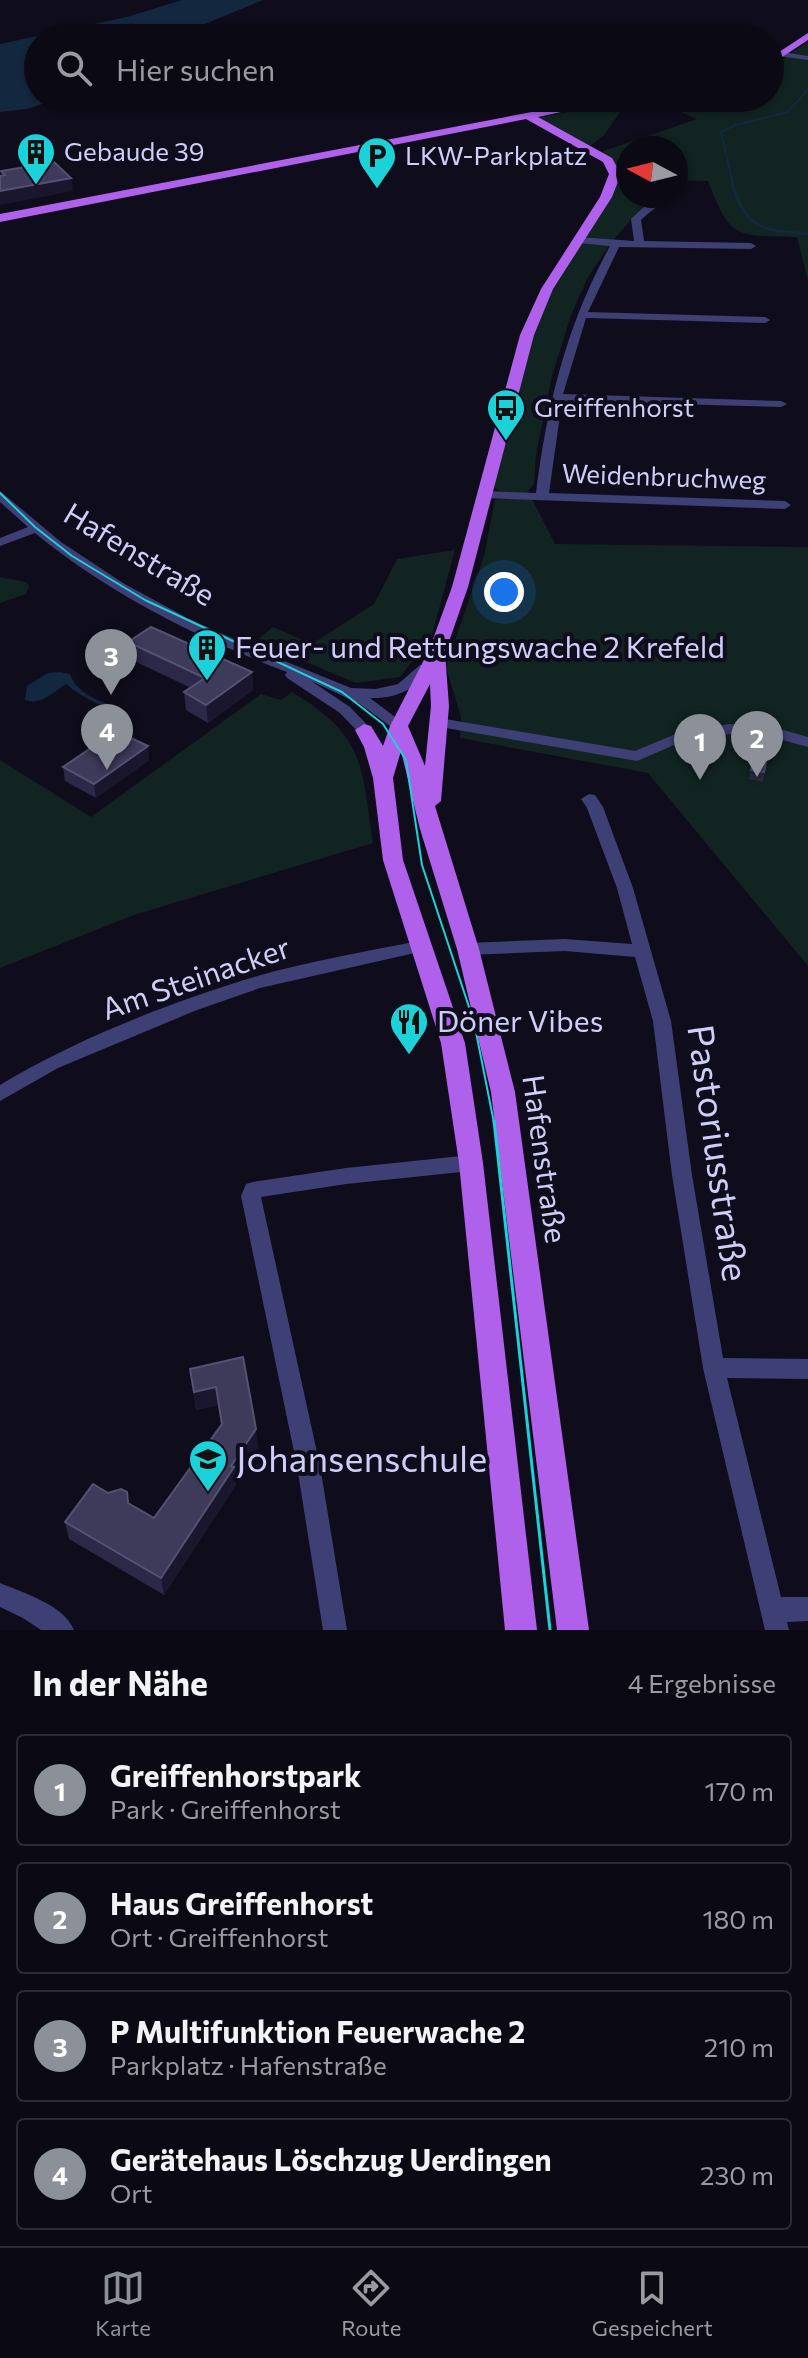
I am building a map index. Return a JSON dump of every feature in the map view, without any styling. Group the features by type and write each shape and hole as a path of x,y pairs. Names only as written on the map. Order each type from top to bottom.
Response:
{"main road":[{"path":"784,53 808,36"},
{"path":"0,218 549,112"},
{"path":"383,778 411,689 438,650 460,587 527,335 547,289 606,197 614,169 608,160 528,116"},
{"path":"430,829 431,788 439,723 438,650"},
{"name":"Hafenstraße","path":"399,726 413,757 430,829 468,949 503,1092 573,1630"},
{"name":"Hafenstraße","path":"364,730 374,747 383,778 393,860 453,1043 471,1163 521,1630"}],"street":[{"path":"784,54 808,58"},
{"path":"639,244 636,219 648,208"},
{"path":"576,242 751,246"},
{"name":"Weidenbruchweg","path":"542,497 569,342 595,279 616,244"},
{"path":"580,315 765,320"},
{"path":"557,397 781,404"},
{"name":"Hafenstraße","path":"0,495 35,529 71,557 143,601 256,655 315,689 345,710 364,730"},
{"name":"Weidenbruchweg","path":"484,495 785,505"},
{"path":"0,542 35,529"},
{"name":"Hafenstraße","path":"256,655 364,698 399,726"},
{"path":"335,684 367,693 411,689 432,692 440,699"},
{"path":"439,723 637,756 683,736 730,729 766,730 808,742"},
{"name":"Pastoriusstraße","path":"589,799 595,807 625,888 641,951 654,982 714,1368 775,1620 808,1609"},
{"path":"468,949 565,945 641,951"},
{"name":"Am Steinacker","path":"0,1094 51,1063 191,1005 258,982 422,946"},
{"path":"335,1630 311,1468 251,1196 253,1190 360,1174 471,1163"},
{"path":"714,1368 808,1369"},
{"path":"0,1595 32,1609 62,1630"}],"green space":[{"path":"808,42 808,281 797,237 761,236 738,231 723,215 708,181 688,180 688,136 648,136 697,119 681,112 784,112 784,58"},
{"path":"568,112 620,112 604,135 590,146 537,118"},
{"path":"616,147 616,166 612,160 601,152"},
{"path":"616,184 616,208 642,208 613,240 588,277 571,315 552,376 536,455 534,484 528,491 555,544 808,547 808,966 648,773 460,738 461,717 446,667 484,556 495,500 518,493 499,491 494,487 531,336 553,289"},
{"path":"455,550 432,635 400,677 356,683 256,641 273,627 312,644 374,604 397,559"},
{"path":"0,577 26,582 29,586 26,594 0,603"},
{"path":"292,692 334,723 356,755 366,792 373,843 134,915 0,968 0,760 91,817 261,694 281,700"}],"water":[{"path":"182,0 263,0 205,24 94,24"},
{"path":"24,39 24,109 0,112 0,44"},
{"path":"48,673 70,674 78,687 91,697 122,709 117,712 103,706 66,684 41,700 25,700 27,686"}],"building":[{"path":"54,162 71,178 0,191 0,176 5,175 1,171"},
{"path":"151,627 252,672 206,705 184,692 205,678 128,642"},
{"path":"116,731 148,746 94,784 63,767"},
{"path":"765,734 771,735 764,772 751,770"},
{"name":"Johansenschule","path":"243,1357 256,1429 161,1578 65,1522 93,1484 108,1493 121,1489 127,1492 128,1503 154,1518 222,1424 216,1387 194,1392 190,1369"}],"waterway":[{"path":"733,185 721,132 736,125 788,112 808,89"},
{"path":"732,183 744,211 758,225 808,234"}],"tram line":[{"path":"0,493 35,527 72,556 145,600 342,692 383,724 406,760 422,865 474,1022 494,1123"},
{"path":"494,1121 550,1630"}],"place":[{"name":"Gebaude 39","path":"36,186"},
{"name":"LKW-Parkplatz","path":"377,190"},
{"name":"Greiffenhorst","path":"506,442"},
{"name":"Feuer- und Rettungswache 2 Krefeld","path":"207,682"},
{"name":"P Multifunktion Feuerwache 2","path":"111,695"},
{"name":"Gerätehaus Löschzug Uerdingen","path":"107,770"},
{"name":"Haus Greiffenhorst","path":"757,777"},
{"name":"Greiffenhorstpark","path":"700,780"},
{"name":"Döner Vibes","path":"409,1056"},
{"name":"Johansenschule","path":"208,1493"}]}
